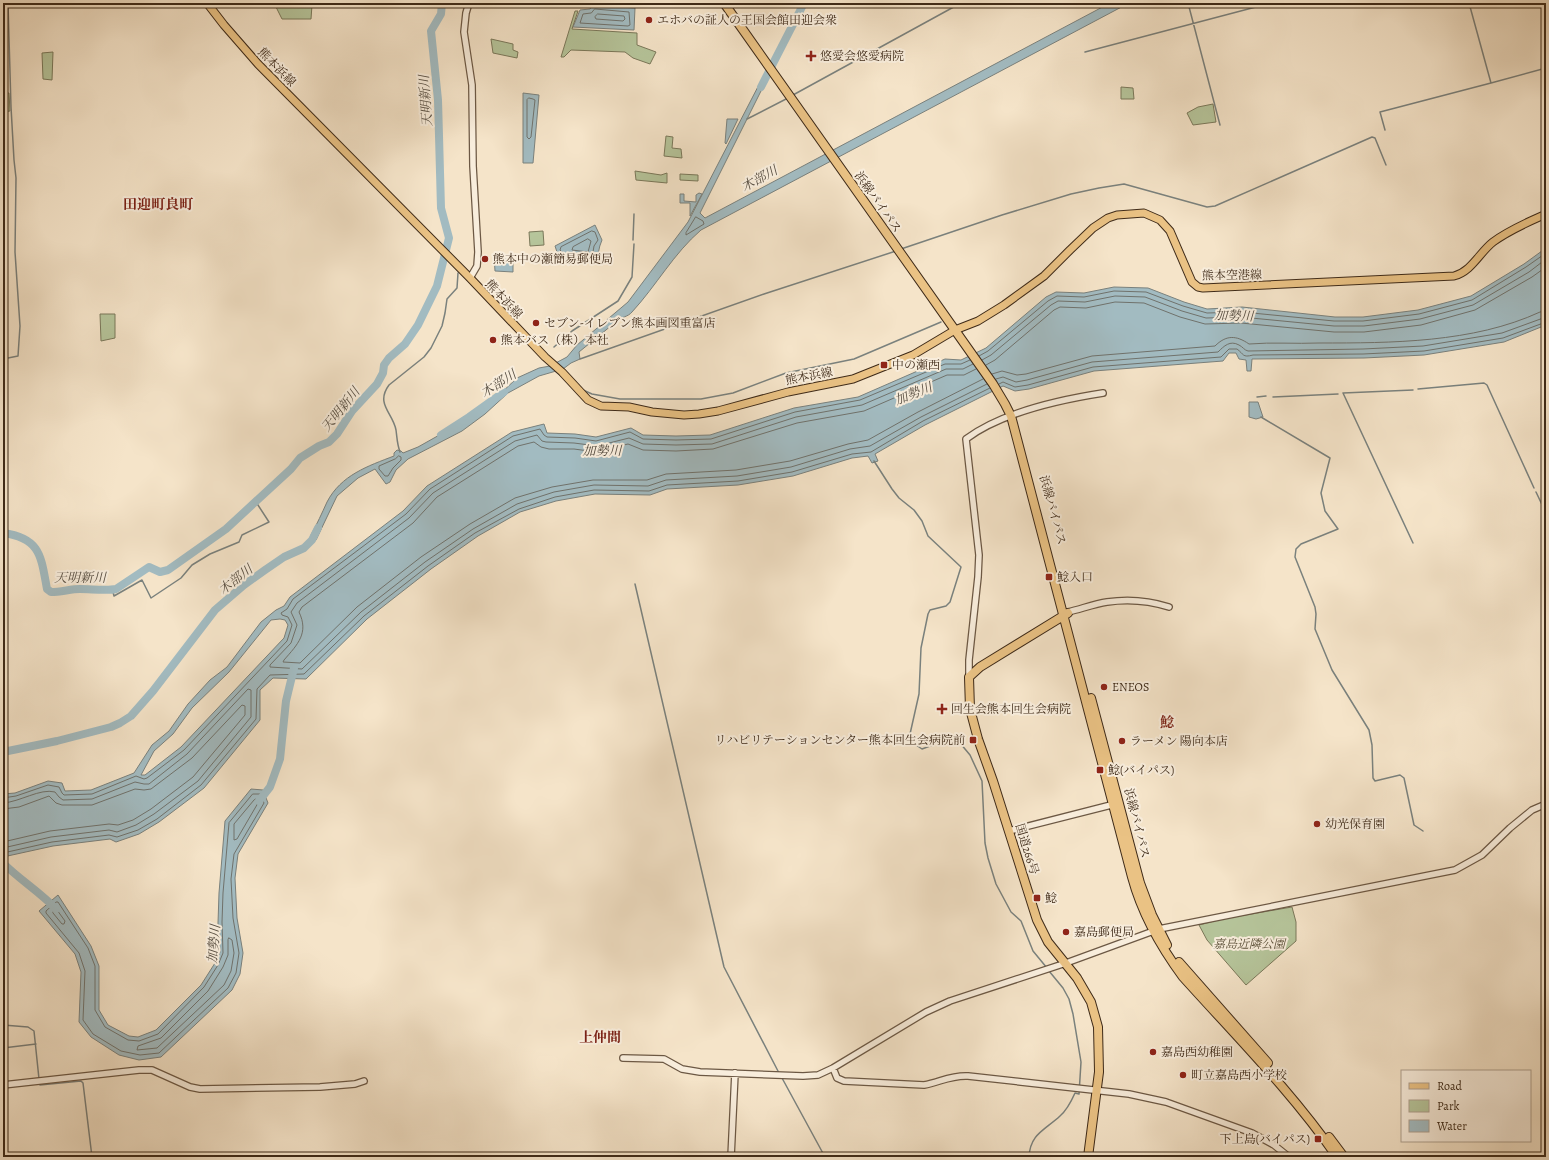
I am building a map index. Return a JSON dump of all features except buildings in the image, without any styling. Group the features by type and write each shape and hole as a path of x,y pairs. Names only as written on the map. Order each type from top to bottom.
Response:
{"highway":[{"name":"浜線バイパス","path":"724,3 993,384 1005,404 1026,451 1034,495 1117,803 1137,893 1168,957 1183,976 1314,1124 1337,1157"},
{"path":"969,677 980,667 1066,614"},
{"name":"国道266号","path":"969,677 970,709 978,739 1041,929 1048,942 1077,978 1091,1002 1098,1027 1099,1072 1088,1157"},
{"name":"浜線バイパス","path":"1156,930 1185,970 1296,1095 1344,1157"}],"main road":[{"name":"熊本浜線","path":"207,3 258,64 470,278 588,400 601,406 676,414 699,414 718,411 788,392 853,379 912,355 957,333"},
{"name":"熊本空港線","path":"957,333 1034,285 1093,228 1108,218 1117,215 1144,213 1160,220 1170,231 1192,282 1198,287 1203,288 1454,276 1467,270 1485,249 1500,237 1546,214"}],"street":[{"path":"468,3 464,32 472,85 478,252 477,266 470,278"},
{"path":"969,677 969,660 979,555 966,439 977,432 1013,420 1066,399 1103,393"},
{"path":"1066,614 1107,602 1125,601 1169,607"},
{"path":"1009,831 1117,803"},
{"path":"623,1058 664,1060 682,1069 700,1072 803,1076 818,1075 833,1068 926,1012 972,994 1066,963 1156,930 1455,870 1482,855 1510,828 1532,810 1546,804"},
{"path":"833,1068 837,1078 844,1081 924,1085 957,1075 1129,1094 1166,1102 1252,1133 1274,1145 1289,1157"},
{"path":"3,1085 139,1070 152,1070 190,1087 200,1089 320,1087 354,1084 364,1081"},
{"path":"731,1157 735,1073"}],"green space":[{"path":"274,3 312,5 311,19 282,19"},
{"path":"575,11 578,11 572,29 637,33 637,45 656,52 650,64 633,58 625,52 571,50 564,57 561,57"},
{"path":"491,39 513,44 513,50 518,52 517,58 493,53"},
{"path":"53,52 52,80 43,79 42,53"},
{"path":"1121,87 1133,88 1134,99 1121,99"},
{"path":"3,93 9,93 10,111 3,112"},
{"path":"1213,104 1216,122 1193,125 1187,113 1198,107"},
{"path":"666,136 673,137 672,148 681,149 682,158 664,156"},
{"path":"635,171 661,175 667,173 667,183 636,180"},
{"path":"680,174 698,175 698,181 680,180"},
{"path":"543,231 544,245 530,246 529,232"},
{"path":"100,314 115,314 115,338 101,341"},
{"name":"嘉島近隣公園","path":"1292,907 1296,922 1296,941 1246,985 1207,940 1199,925 1222,919"}],"water":[{"path":"1110,3 1129,3 701,230 682,249 632,312 619,320 579,352 580,359 563,369 539,376 508,393 485,414 462,431 408,459 396,470 390,482 386,484 375,469 358,478 337,496 316,540 311,535 327,502 347,478 365,468 394,456 394,453 397,450 403,453 418,447 482,411 517,378 539,368 550,366 567,357 577,345 628,302 688,222 764,75 767,79 700,213 705,218"},
{"path":"593,5 635,8 634,30 573,27 580,10 590,9"},
{"path":"523,93 539,95 533,163 523,163"},
{"path":"727,119 738,119 726,144 725,143"},
{"path":"699,193 702,194 690,216 690,203 680,203 680,194 684,194 684,201 696,202 696,195"},
{"path":"595,225 602,240 595,264 563,259 557,252 555,246"},
{"path":"1546,248 1546,325 1504,342 1424,355 1364,358 1252,359 1251,371 1247,371 1246,360 1239,359 1236,353 1229,353 1223,361 1094,371 1029,389 1015,391 1003,386 925,425 875,454 878,461 872,463 868,456 852,458 793,476 738,485 667,489 650,495 595,494 556,501 520,512 478,536 431,569 367,619 306,679 273,678 260,690 260,720 204,788 159,822 139,834 116,842 110,839 53,846 3,857 3,794 15,793 48,781 62,783 65,791 91,790 134,773 152,745 169,731 188,704 210,680 227,667 261,622 276,610 284,606 290,597 403,511 427,486 512,432 544,424 547,433 575,434 596,437 631,428 643,435 710,435 794,408 858,397 945,359 961,360 986,348 1046,297 1056,292 1084,293 1114,287 1148,288 1207,309 1242,307 1335,317 1363,317 1418,310 1471,296 1524,264","holes":["271,620 285,620 288,625 284,638 181,747 145,775 141,775 154,751 173,734 192,708 229,672"]},
{"path":"513,255 513,272 495,271 494,256"},
{"path":"1249,402 1258,402 1263,417 1256,419 1249,417"},
{"path":"251,789 263,790 268,803 238,854 235,878 237,918 243,953 240,974 232,990 161,1057 139,1060 119,1055 91,1037 79,1022 81,972 75,954 39,911 58,895 91,946 99,966 99,1010 108,1025 129,1036 138,1037 156,1030 201,985 220,952 218,923 219,893 225,821"}],"waterway":[{"path":"3,359 18,356 20,326 15,252 16,178 11,107 8,3"},
{"name":"天明新川","path":"3,533 25,539 32,544 37,551 43,567 47,589 51,592 77,589 116,589 149,567 160,572 168,570 226,529 291,469 300,458 319,446 329,442 337,434 352,411 377,384 383,373 384,365 389,358 405,344 418,325 437,286 449,238 441,208 438,100 431,31 441,14 442,3"},
{"path":"761,87 804,3"},
{"path":"793,95 961,3"},
{"path":"1188,3 1220,125"},
{"path":"1085,52 1271,3"},
{"path":"1385,130 1380,112 1491,83 1469,3"},
{"path":"674,4 692,6 714,5"},
{"path":"1491,83 1546,68"},
{"path":"747,119 788,98"},
{"path":"901,249 1002,215 1071,194 1124,184 1207,207 1215,206 1372,137 1375,138 1386,165"},
{"path":"633,240 634,214"},
{"path":"554,347 572,331 618,301 632,277 634,244"},
{"path":"580,359 764,294 896,251"},
{"path":"400,452 396,430 384,403 385,392 389,385 424,357 431,348 442,326 447,299 457,288 458,273"},
{"path":"583,390 592,394 620,399 701,399 733,393 786,373 854,359 941,322"},
{"path":"555,371 566,380"},
{"path":"1418,389 1484,383 1487,385 1534,488"},
{"path":"1413,390 1343,393 1413,543"},
{"name":"木部川","path":"441,435 504,392"},
{"path":"1273,397 1338,394"},
{"path":"1257,397 1266,396"},
{"path":"1261,417 1330,458 1321,493 1325,511 1338,529 1301,544 1296,549 1295,557 1315,607 1315,629 1332,670 1369,730 1372,745 1373,778 1375,781 1400,775 1404,778 1414,825 1423,831"},
{"path":"874,461 899,498 914,510 922,521 928,536 961,567 950,602 946,606 930,610 928,614 921,648 919,694 910,734 910,741 922,749 946,740 960,743 970,755 982,781 985,843 996,884 1011,912 1021,921 1033,951 1047,968"},
{"path":"1536,492 1546,513"},
{"path":"112,588 114,596 142,580 151,598 181,578 192,565 210,554 239,542 242,535 269,522 256,502"},
{"name":"木部川","path":"3,752 57,741 111,727 131,716 153,691 215,610 244,585 265,570 284,557 304,548 312,540 318,528"},
{"path":"635,584 724,967 779,1073"},
{"name":"加勢川","path":"259,801 270,787 280,759 286,701 294,668"},
{"name":"加勢川","path":"3,863 56,909"},
{"path":"1029,1157 1030,1149 1035,1138 1065,1111 1075,1093 1079,1094 1081,1062 1073,1014 1069,999 1063,988 1049,971"},
{"path":"3,1025 28,1027 34,1031 39,1079"},
{"path":"3,1048 36,1044"},
{"path":"782,1078 825,1157"},
{"path":"39,1082 40,1085 81,1081 83,1083 92,1157"}],"place":[{"name":"エホバの証人の王国会館田迎会衆","path":"649,20"},
{"name":"悠愛会悠愛病院","path":"811,56"},
{"name":"熊本中の瀬簡易郵便局","path":"485,259"},
{"name":"セブン-イレブン熊本画図重富店","path":"536,323"},
{"name":"熊本バス（株）本社","path":"493,340"},
{"name":"中の瀬西","path":"884,365"},
{"name":"鯰入口","path":"1049,577"},
{"name":"ENEOS","path":"1104,687"},
{"name":"回生会熊本回生会病院","path":"942,709"},
{"name":"リハビリテーションセンター熊本回生会病院前","path":"973,740"},
{"name":"ラーメン 陽向本店","path":"1122,741"},
{"name":"鯰(バイパス)","path":"1100,770"},
{"name":"幼光保育園","path":"1317,824"},
{"name":"鯰","path":"1037,898"},
{"name":"嘉島郵便局","path":"1066,932"},
{"name":"嘉島西幼稚園","path":"1153,1052"},
{"name":"町立嘉島西小学校","path":"1183,1075"},
{"name":"下上島(バイパス)","path":"1318,1139"}],"district":[{"name":"田迎町良町","path":"158,204"},
{"name":"鯰","path":"1167,722"},
{"name":"上仲間","path":"600,1037"}]}
